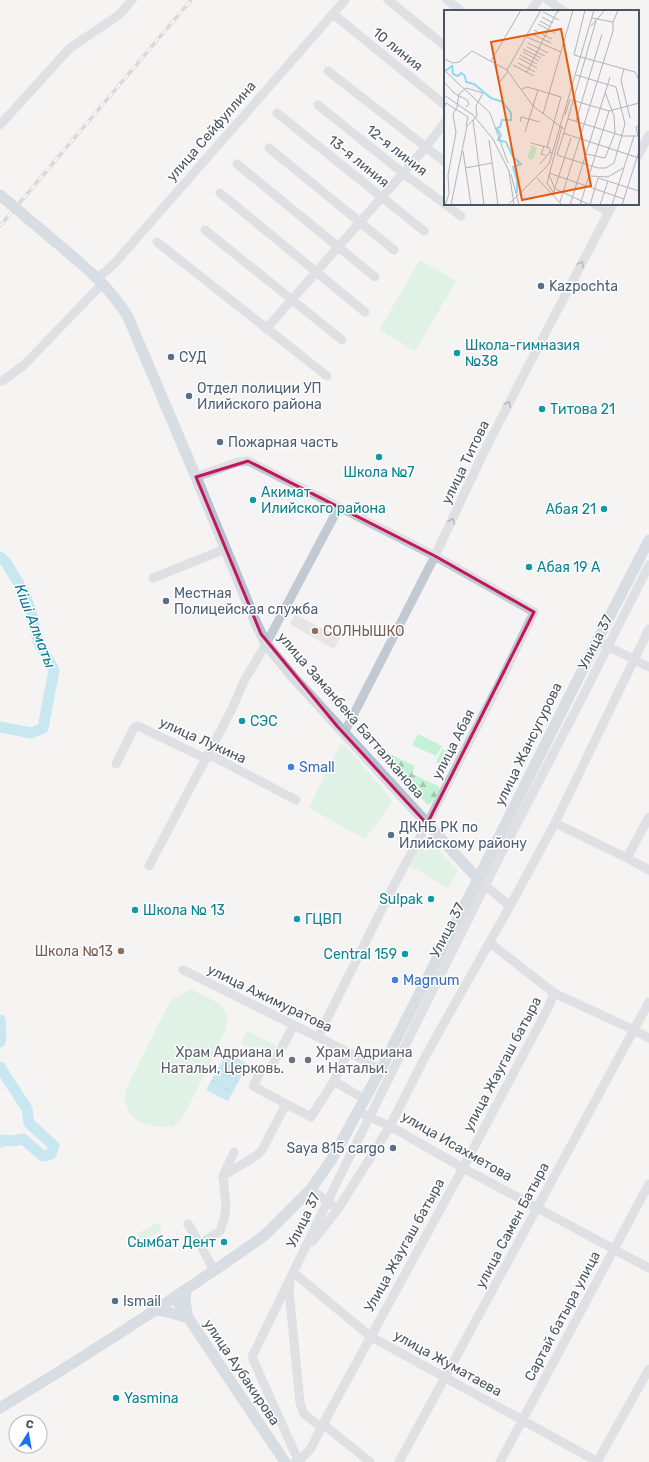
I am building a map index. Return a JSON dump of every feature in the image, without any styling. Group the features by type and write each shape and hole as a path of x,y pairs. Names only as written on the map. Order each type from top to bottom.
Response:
{"main road":[{"name":"улица Заманбека Батталханова","path":"0,195 100,281 112,294 128,317 266,644 294,678 478,879"},
{"name":"улица Жансугурова","path":"0,1408 75,1363 214,1271 266,1234 311,1189 332,1159 381,1069 649,540"},
{"path":"155,1310 188,1318 185,1301 186,1290"},
{"name":"улица Аубакирова","path":"174,1298 285,1462"}],"street":[{"path":"0,125 70,48 119,15 132,0"},
{"name":"улица Сейфуллина","path":"2,381 24,366 345,0"},
{"path":"388,0 444,45"},
{"path":"448,0 461,10"},
{"path":"531,10 539,0"},
{"path":"548,0 562,10"},
{"name":"10 линия","path":"333,14 444,104"},
{"path":"328,71 444,161"},
{"name":"12-я линия","path":"318,105 403,173 444,203"},
{"name":"13-я линия","path":"277,113 424,232"},
{"path":"266,329 337,246 426,147 444,123"},
{"path":"639,154 649,135"},
{"path":"269,148 359,223 394,250"},
{"path":"237,164 375,277"},
{"path":"220,193 365,312"},
{"name":"12-я линия","path":"446,205 461,216"},
{"path":"600,205 611,208"},
{"name":"улица Титова","path":"344,733 435,556 482,456 611,208"},
{"path":"205,230 342,340"},
{"path":"157,242 327,376"},
{"path":"196,477 238,462 248,461 435,556"},
{"path":"149,866 232,709 245,679 266,644 339,507"},
{"path":"153,578 225,549"},
{"name":"улица Абая","path":"318,1037 392,887 428,824 534,612 435,556"},
{"name":"Улица 37","path":"299,1462 252,1357 337,1182 485,885 584,695 649,565"},
{"name":"улица Исахметова","path":"649,629 555,823 490,943 426,1056 390,1126 463,1168 649,1268"},
{"path":"597,641 649,667"},
{"name":"улица Лукина","path":"116,764 134,728 138,726 200,756 214,757 296,800"},
{"path":"627,858 649,817"},
{"path":"555,823 649,870"},
{"path":"478,879 510,906"},
{"path":"490,943 554,993 649,1038"},
{"name":"улица Ажимуратова","path":"183,970 381,1069"},
{"name":"улица Жаугаш батыра","path":"463,1168 548,1008 554,993"},
{"name":"улица Самен Батыра","path":"400,1462 649,1002"},
{"path":"294,1025 270,1069 262,1069 252,1086 311,1117 334,1082 348,1052"},
{"path":"334,1082 364,1099"},
{"path":"223,1176 257,1155 262,1150 286,1104"},
{"path":"358,1112 390,1126 338,1210 294,1265 294,1273 289,1290 300,1403 304,1414 322,1425 370,1462"},
{"path":"200,1244 220,1231 224,1220 226,1206 223,1176 234,1152"},
{"name":"Улица Жаугаш батыра","path":"370,1336 463,1168"},
{"name":"Сартай батыра улица","path":"500,1462 649,1184"},
{"path":"311,1189 338,1210"},
{"path":"188,1224 214,1271"},
{"name":"улица Жуматаева","path":"294,1273 370,1336 598,1462"},
{"path":"295,1462 302,1458 311,1448 370,1336"},
{"path":"598,1462 649,1369"}],"highlighted area":[{"path":"248,461 435,556 534,612 427,824 337,726 261,634 196,477"}],"shaded area":[{"name":"СОЛНЫШКО","path":"295,614 340,638 334,649 290,624"}],"green space":[{"path":"420,260 456,281 415,351 379,330"},
{"path":"418,734 442,746 436,756 412,745"},
{"path":"340,745 345,745 392,800 381,818 365,839 309,808"},
{"path":"442,749 454,755 448,768 436,762"},
{"path":"384,754 389,754 415,766 412,774 438,786 440,790 433,801 428,805 382,759"},
{"path":"426,835 458,871 448,888 410,866"},
{"path":"191,989 219,1003 227,1016 226,1029 185,1114 174,1126 158,1127 141,1123 131,1115 125,1102 126,1089 171,1000"},
{"path":"247,1031 277,1046 271,1058 241,1043"},
{"path":"158,1222 162,1230 142,1241 138,1234"}],"water":[{"path":"227,1053 248,1064 228,1101 206,1090"}],"waterway":[{"name":"Кіші Алматы","path":"0,557 5,561 24,592 31,611 38,641 54,670 43,728 31,733 0,727"},
{"name":"Кіші Алматы","path":"0,1020 0,1042"},
{"name":"Кіші Алматы","path":"0,1067 27,1109 29,1123 54,1146 51,1154 43,1156 23,1139 12,1141 2,1140 0,1142"}],"railway":[{"path":"0,226 191,0"}],"place":[{"name":"Kazpochta","path":"541,286"},
{"name":"Школа-гимназия №38","path":"457,353"},
{"name":"СУД","path":"171,357"},
{"name":"Отдел полиции УП Илийского района","path":"189,396"},
{"name":"Титова 21","path":"542,409"},
{"name":"Пожарная часть","path":"220,442"},
{"name":"Школа №7","path":"379,457"},
{"name":"Акимат Илийского района","path":"253,500"},
{"name":"Абая 21","path":"604,509"},
{"name":"Абая 19 А","path":"529,567"},
{"name":"Местная Полицейская служба","path":"166,601"},
{"name":"СОЛНЫШКО","path":"315,631"},
{"name":"СЭС","path":"242,721"},
{"name":"Small","path":"291,767"},
{"name":"ДКНБ РК по Илийскому району","path":"391,835"},
{"name":"Sulpak","path":"431,899"},
{"name":"Школа № 13","path":"135,910"},
{"name":"ГЦВП","path":"297,919"},
{"name":"Школа №13","path":"121,951"},
{"name":"Central 159","path":"405,954"},
{"name":"Magnum","path":"395,980"},
{"name":"Храм Адриана и Натальи, Церковь.","path":"292,1060"},
{"name":"Храм Адриана и Натальи.","path":"308,1060"},
{"name":"Saya 815 cargo","path":"393,1148"},
{"name":"Сымбат Дент","path":"224,1242"},
{"name":"Ismail","path":"115,1301"},
{"name":"Yasmina","path":"116,1398"}]}
